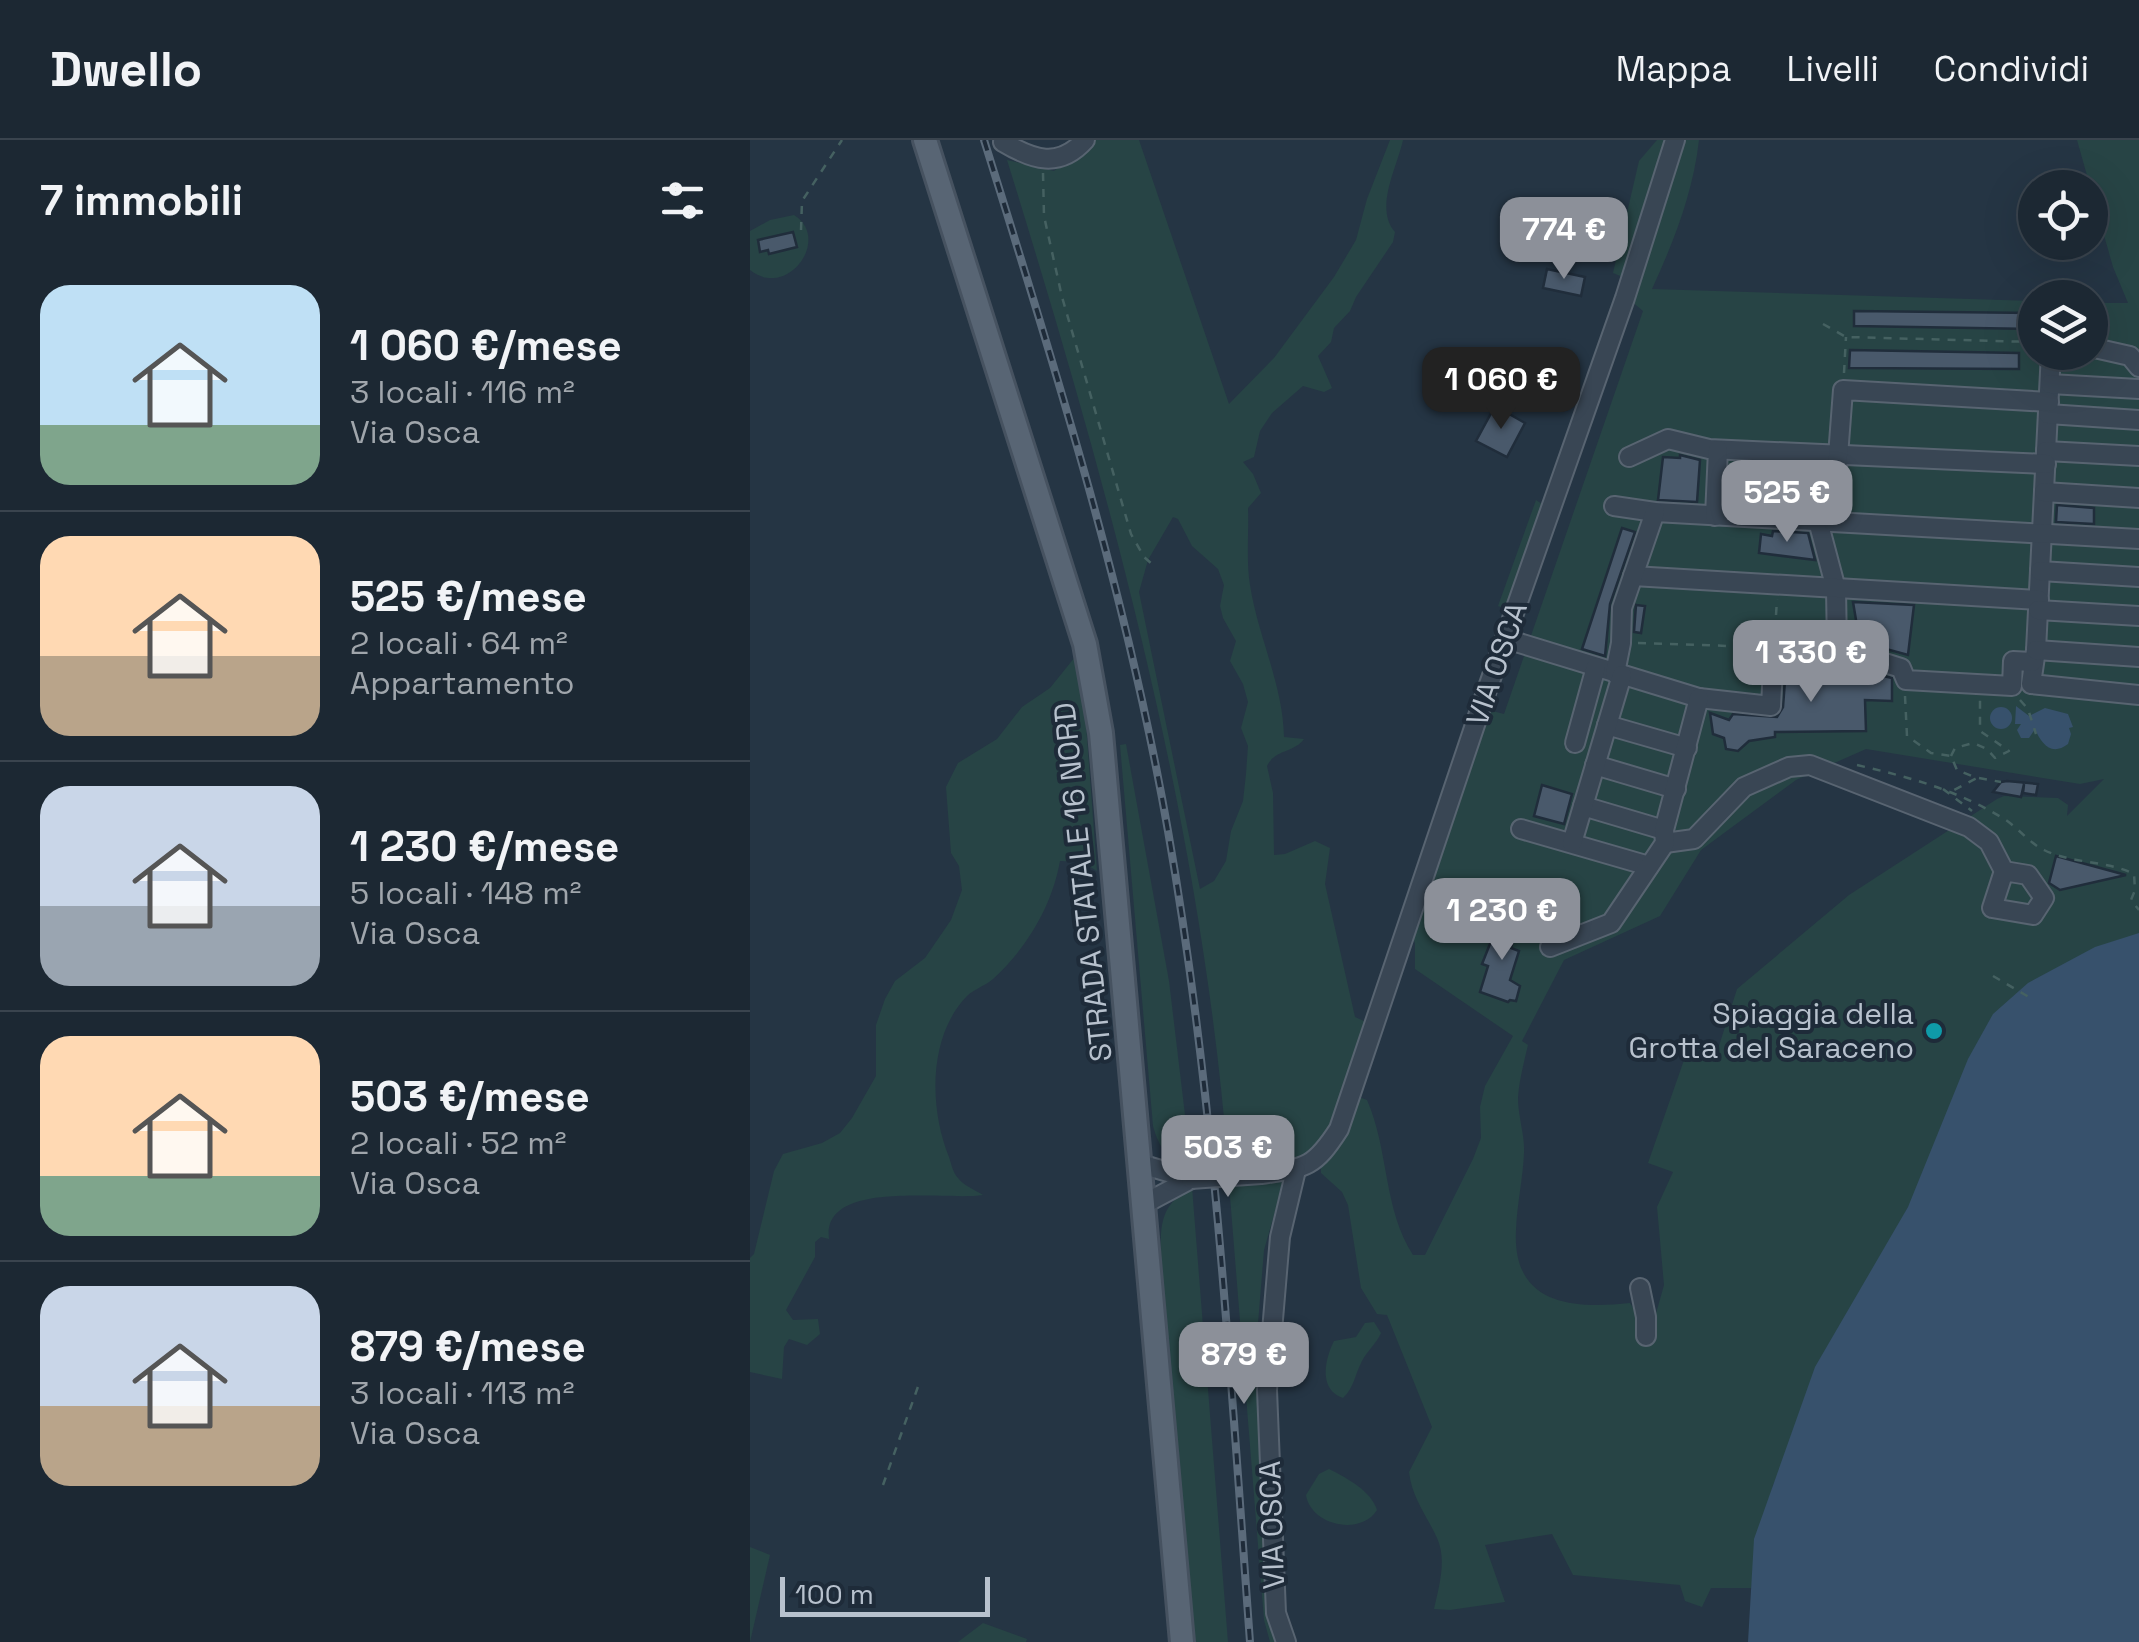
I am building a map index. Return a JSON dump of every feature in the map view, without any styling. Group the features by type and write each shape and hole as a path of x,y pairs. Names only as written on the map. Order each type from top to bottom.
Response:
{"main road":[{"name":"STRADA STATALE 16 NORD","path":"925,140 1084,644 1102,732 1182,1642"}],"street":[{"path":"1003,142 1044,162 1069,155 1085,140"},
{"name":"VIA OSCA","path":"1286,1642 1276,1613 1267,1390 1280,1237 1296,1170 1321,1158 1338,1129 1625,298 1674,140"},
{"path":"2108,351 2130,356 2139,367"},
{"path":"2050,370 2031,684 2139,696"},
{"path":"2049,400 2139,389"},
{"path":"1837,648 1836,589 1825,522 1844,390 2049,400 2139,420"},
{"path":"1630,457 1668,439 1718,450 1837,455 2139,456"},
{"path":"1715,516 1718,450"},
{"path":"2044,492 2139,498"},
{"path":"1614,506 1715,516 2139,539"},
{"path":"1575,744 1621,643 1622,608 1655,512"},
{"path":"2040,570 2139,577"},
{"path":"1633,576 1836,589 2139,616"},
{"path":"1506,639 1699,698 1770,706 1774,648"},
{"path":"1804,649 1837,648 1900,668 1906,680 2012,686 2013,661 2034,656 2139,657"},
{"path":"1572,842 1607,725 1611,672"},
{"path":"1550,946 1611,923 1649,866 1665,837 1699,698"},
{"path":"1607,725 1687,748"},
{"path":"1595,765 1676,790"},
{"path":"1583,806 1665,837 1694,838 1744,787 1788,767 1810,765 1969,826 1989,842 2004,870"},
{"path":"1521,829 1649,866"},
{"path":"1141,1164 1191,1179 1296,1170"},
{"path":"1144,1204 1191,1179"},
{"path":"1640,1288 1646,1336"}],"path":[{"path":"801,230 802,201 842,140"},
{"path":"1044,162 1044,216 1062,297 1131,534 1152,564"},
{"path":"1823,324 1846,336 2018,341"},
{"path":"1844,390 1846,336"},
{"path":"1621,643 1774,648 1778,585"},
{"path":"1906,680 1904,724 1908,736 1931,753 1952,756"},
{"path":"1980,684 1980,731 2009,751 1995,758 1973,743 1955,748 1952,756 1957,770 2001,782"},
{"path":"2016,695 2028,709 2036,734"},
{"path":"1856,765 1911,777 1952,792 2008,821 2045,851 2115,864 2136,873 2131,900 2139,910"},
{"path":"1952,792 1978,778"},
{"path":"1993,976 2034,1000"},
{"path":"883,1485 920,1381"}],"green space":[{"path":"1090,140 1139,140 1229,404 1274,358 1334,277 1356,240 1390,140 1403,140 1387,200 1389,222 1395,232 1393,242 1350,311 1334,328 1331,342 1318,356 1332,388 1324,392 1303,386 1272,413 1260,431 1254,457 1243,462 1261,493 1248,508 1248,566 1254,604 1279,698 1284,737 1304,739 1267,766 1273,793 1274,855 1315,841 1330,848 1325,884 1355,1017 1366,1022 1343,1095 1326,1132 1305,1156 1289,1161 1228,1164 1196,908 1146,656 1081,407 1007,160 1054,171","holes":["1173,517 1178,519 1192,546 1218,569 1224,585 1220,606 1236,641 1230,661 1248,702 1241,728 1248,746 1243,801 1231,831 1226,861 1214,881 1200,889 1139,592 1148,560"]},
{"path":"1657,140 1668,140 1623,277 1613,273 1639,161"},
{"path":"1682,140 1699,140 1682,216 1652,289 2018,300 2018,370 2108,370 2108,303 2128,303 2108,249 2108,170 2086,170 2077,140 2139,140 2139,934 1908,1207 1773,1485 1751,1588 1711,1588 1702,1607 1685,1601 1680,1585 1573,1575 1552,1534 1485,1545 1505,1602 1434,1609 1441,1573 1440,1546 1416,1498 1409,1472 1432,1427 1387,1315 1377,1314 1361,1288 1348,1205 1321,1168 1356,1096 1367,1100 1403,1237 1413,1255 1425,1255 1481,1138 1480,1107 1485,1086 1513,1036 1415,969 1412,936 1489,710 1504,714 1643,311 1630,300","holes":["1866,749 2080,784 2104,779 2067,816 2068,805 2058,798 1997,799 1849,895 1737,989 1718,1049 1691,1040 1648,1163 1673,1172 1657,1207 1664,1285 1650,1335 1630,1303 1567,1302 1535,1288 1517,1255 1524,1153 1518,1098 1528,1045 1522,1041 1564,960 1660,916 1701,850 1796,780"]},
{"path":"794,215 805,225 808,238 807,251 800,263 778,277 764,277 750,270 750,231 770,220"},
{"path":"1536,500 1542,504 1506,609 1498,606"},
{"path":"1075,657 1085,711 1097,871 1082,862 1060,861 1051,894 1027,940 993,979 967,996 954,1012 939,1052 936,1095 942,1138 956,1176 983,1195 889,1196 844,1207 832,1220 829,1239 821,1237 815,1242 815,1257 786,1310 793,1320 818,1319 820,1334 807,1345 789,1339 784,1347 782,1379 750,1372 750,1258 774,1171 783,1154 822,1143 840,1133 852,1118 876,1076 876,1025 885,999 895,981 925,958 951,920 962,890 959,866 951,853 946,787 958,763 997,739 1022,707 1050,688"},
{"path":"1126,744 1169,981 1191,1165 1166,1152 1153,1126 1120,745"},
{"path":"1284,1180 1264,1250 1255,1360 1284,1642 1270,1642 1264,1620 1229,1184"},
{"path":"1192,1187 1228,1642 1194,1642 1161,1268 1161,1231 1166,1211"},
{"path":"1374,1322 1381,1333 1343,1398 1327,1382 1326,1366 1334,1341 1356,1337 1365,1323"},
{"path":"1329,1469 1370,1497 1377,1510 1370,1518 1349,1525 1337,1524 1310,1506 1306,1495 1319,1474"},
{"path":"750,1547 770,1555 750,1642"},
{"path":"983,1623 1027,1639 1026,1642 958,1642"}],"water":[{"path":"2016,706 2029,716 2045,708 2068,714 2073,727 2069,728 2068,744 2052,749 2035,729 2029,738 2021,738 2017,730 2021,724 2015,724"},
{"path":"2001,707 2009,710 2009,726 2001,729 1993,726 1990,718 1993,710"},
{"path":"2139,933 2139,1642 1748,1642 1754,1539 1815,1367 1908,1207 1968,1059 1993,1014 2028,983 2095,947"}],"building":[{"path":"793,232 797,247 769,254 768,250 760,252 758,240"},
{"path":"1547,269 1585,277 1581,296 1543,288"},
{"path":"1854,311 2018,313 2018,329 1854,326"},
{"path":"1850,350 2018,353 2018,369 1849,368"},
{"path":"1495,406 1525,423 1507,457 1476,441"},
{"path":"1680,455 1700,460 1697,502 1658,500 1663,457"},
{"path":"1789,465 1802,466 1801,481 1823,483 1821,509 1785,507"},
{"path":"2057,505 2094,508 2094,524 2056,522"},
{"path":"1622,528 1635,532 1610,604 1605,656 1582,649"},
{"path":"1773,531 1808,533 1815,560 1759,553 1761,534 1772,536"},
{"path":"1853,602 1914,605 1908,655 1864,643"},
{"path":"1636,605 1645,606 1641,633 1634,632"},
{"path":"1814,661 1835,661 1892,678 1892,701 1865,700 1866,731 1775,732 1775,737 1749,741 1738,751 1726,749 1724,738 1713,734 1710,713 1729,720 1733,714 1777,717 1783,707 1786,667 1814,669"},
{"path":"2007,781 2038,784 2036,795 2023,793 2024,784 2021,797 1993,792"},
{"path":"1542,785 1572,794 1564,824 1534,816"},
{"path":"2056,856 2126,875 2060,890 2049,883"},
{"path":"1501,916 1519,922 1511,948 1519,951 1510,980 1520,986 1516,1001 1480,992 1488,966 1482,964"}],"railway":[{"path":"984,140 1063,396 1110,569 1168,831 1209,1134 1250,1642"}],"place":[{"name":"Spiaggia della Grotta del Saraceno","path":"1934,1031"}]}
